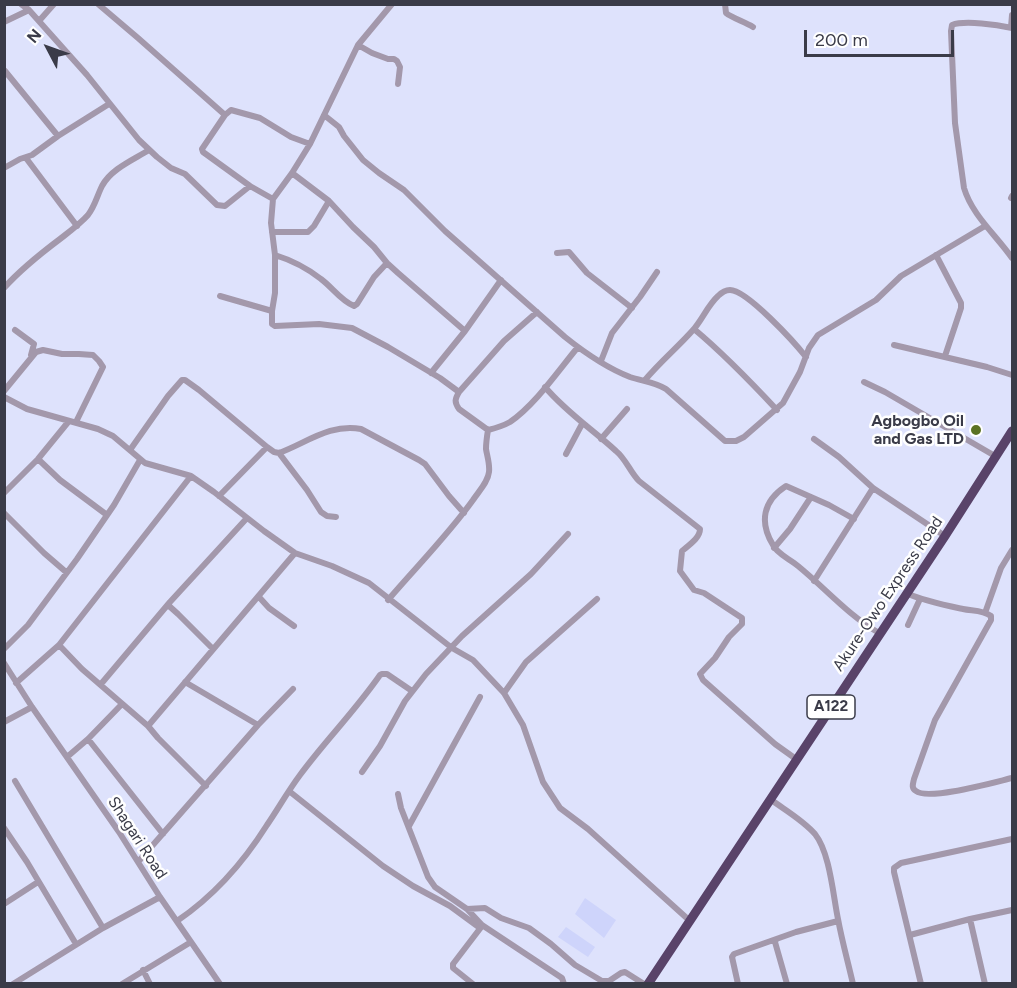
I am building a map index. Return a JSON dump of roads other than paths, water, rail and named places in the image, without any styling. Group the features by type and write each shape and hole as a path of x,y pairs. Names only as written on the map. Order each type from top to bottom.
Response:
{"highway":[{"name":"Akure-Owo Express Road","path":"646,984 945,536 1012,431"}],"street":[{"path":"21,4 30,10 87,75 129,129 149,150 171,168 185,174 217,206 225,206 250,186"},
{"path":"39,21 54,4"},
{"path":"98,4 225,115"},
{"path":"392,4 358,45 310,144 273,199 275,293 272,324 319,324 352,328 388,346 459,392"},
{"path":"725,4 726,13 753,27"},
{"path":"4,22 30,10"},
{"path":"1012,15 1012,27 958,23 951,27 955,123 964,188 985,226 1012,258"},
{"path":"358,45 372,53 397,61 400,67 398,84"},
{"path":"5,71 58,136"},
{"path":"4,168 41,150 58,136 109,104"},
{"path":"273,199 250,186 203,152 202,148 231,110 260,118 291,137 310,144"},
{"path":"324,115 339,127 363,160 404,190 445,231 578,347 622,373 666,389 725,441 731,442 744,437 777,410 792,389 808,348 824,331 876,300 901,276 985,226"},
{"path":"4,288 15,276 77,226 88,214 109,176 149,150"},
{"path":"26,158 77,226"},
{"path":"292,173 329,201 374,246 387,263 465,331"},
{"path":"272,232 308,232 329,201"},
{"path":"557,253 569,252 588,273 632,308"},
{"path":"274,255 288,259 322,279 354,306 387,263"},
{"path":"936,255 961,308 945,356"},
{"path":"601,361 612,333 657,272"},
{"path":"430,373 465,331 501,280"},
{"path":"645,380 694,329 715,299 723,292 731,290 741,294 767,315 806,357"},
{"path":"220,296 272,311"},
{"path":"537,312 504,341 459,392 455,399 456,404 464,413 488,430 510,422 545,387 578,347"},
{"path":"694,329 729,360 777,410"},
{"path":"15,330 34,344 30,359"},
{"path":"894,345 945,356 1012,375"},
{"path":"4,391 36,352 43,350 62,354 93,355 103,367 73,422 4,494"},
{"path":"130,450 168,396 182,380 185,380 267,447 279,453 321,512 327,516 336,517"},
{"path":"864,382 995,456"},
{"path":"545,387 558,403 619,454 639,481 700,529 697,538 684,549 680,571 694,590 704,593 742,618 742,624 700,674 701,679 775,744 796,759"},
{"path":"4,397 27,409 98,429 113,436 140,460 152,466 191,476 295,553 332,566 369,583 452,648 473,660 504,693 523,725 543,782 560,807 588,829 690,921"},
{"path":"602,439 627,409"},
{"path":"566,454 582,424"},
{"path":"279,453 320,434 352,427 361,429 425,464 464,513"},
{"path":"388,600 444,537 481,490 489,473 486,444 488,430"},
{"path":"814,439 839,457 873,488 945,536"},
{"path":"219,496 267,447"},
{"path":"38,459 60,480 106,515"},
{"path":"4,649 28,625 106,515 140,460"},
{"path":"16,683 59,645 191,476"},
{"path":"854,519 786,486 770,499 764,516 767,533 774,548 797,565 862,623 879,633"},
{"path":"814,581 873,488"},
{"path":"774,548 812,497"},
{"path":"4,513 66,572"},
{"path":"101,684 168,605 247,518"},
{"path":"362,772 380,747 412,691 462,636 531,574 568,534"},
{"path":"985,613 1001,568 1012,550"},
{"path":"148,726 295,553"},
{"path":"906,593 920,599 991,616 989,625 935,720 912,786 913,790 917,793 932,795 1012,780"},
{"path":"259,597 269,608 294,626"},
{"path":"504,693 526,662 597,599"},
{"path":"908,625 920,599"},
{"path":"168,605 213,649"},
{"path":"59,645 82,669 148,726 206,786"},
{"name":"Shagari Road","path":"4,663 220,984"},
{"path":"177,921 200,904 228,878 309,764 380,675 387,674 412,691"},
{"path":"185,682 258,725"},
{"path":"138,862 258,725 293,689"},
{"path":"409,826 480,697"},
{"path":"67,757 122,704"},
{"path":"4,722 32,707"},
{"path":"88,739 163,834"},
{"path":"15,782 103,928"},
{"path":"289,791 383,866 562,978 564,984"},
{"path":"398,794 401,808 431,882 467,909 481,927"},
{"path":"770,799 805,825 822,845 853,984"},
{"path":"4,828 76,944"},
{"path":"921,984 894,868 901,863 1012,839"},
{"path":"4,904 38,882"},
{"path":"13,984 103,928 160,897"},
{"path":"467,909 485,908 501,918 529,928 575,965 602,981 609,981 625,972 646,984"},
{"path":"910,935 1012,910"},
{"path":"970,919 985,984"},
{"path":"738,984 733,955 796,932 838,921"},
{"path":"473,984 453,968 453,964 481,927"},
{"path":"776,940 787,984"},
{"path":"122,984 191,942"},
{"path":"143,970 150,984"}],"place":[{"name":"Agbogbo Oil and Gas LTD","path":"976,430"}]}
